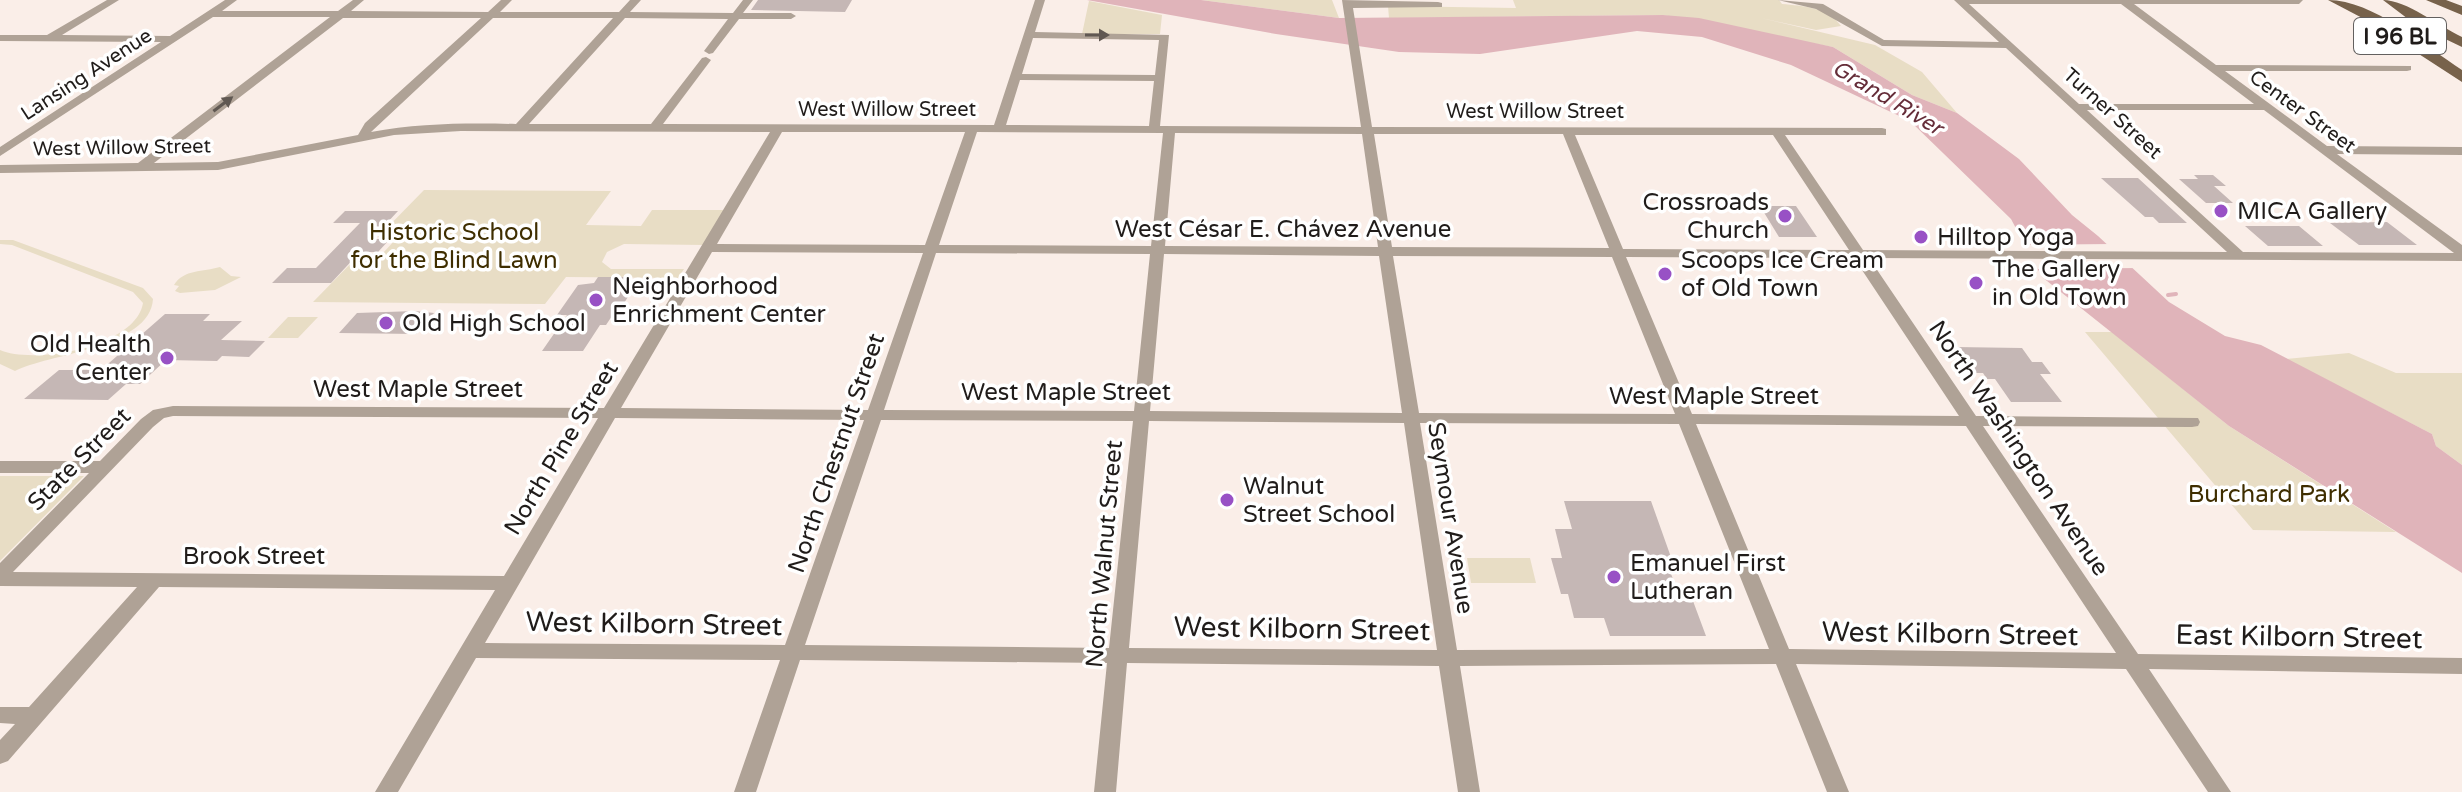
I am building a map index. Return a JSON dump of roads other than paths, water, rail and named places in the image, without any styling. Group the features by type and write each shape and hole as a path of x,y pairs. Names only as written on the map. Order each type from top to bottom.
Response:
{"main road":[{"name":"I 96 BL","path":"2335,0 2373,18 2462,75"},
{"path":"2373,0 2462,75"},
{"path":"2390,0 2421,22 2462,43"},
{"name":"I 96 BL","path":"2433,0 2462,11"}],"street":[{"path":"49,39 114,0"},
{"name":"Lansing Avenue","path":"0,152 232,0"},
{"path":"139,169 359,0"},
{"path":"363,136 369,126 507,0"},
{"path":"519,127 636,0"},
{"path":"654,128 748,0"},
{"path":"999,129 1040,0"},
{"path":"1959,0 2299,1"},
{"name":"Turner Street","path":"1959,0 2240,256"},
{"name":"Center Street","path":"2123,0 2462,254"},
{"path":"1784,1 1822,3 1882,43 2008,45"},
{"path":"1347,5 1438,5"},
{"name":"Seymour Avenue","path":"1347,5 1469,792"},
{"path":"211,14 791,16"},
{"name":"North Walnut Street","path":"1029,35 1165,37 1161,78 1158,250 1105,792"},
{"path":"0,38 173,39"},
{"path":"2214,68 2407,68"},
{"path":"1015,77 1161,78"},
{"path":"2075,107 2267,107"},
{"name":"North Pine Street","path":"386,792 778,128"},
{"name":"West Willow Street","path":"0,169 232,165 363,136 415,129 1882,132"},
{"name":"North Chestnut Street","path":"745,792 972,129"},
{"path":"1568,132 1838,792"},
{"name":"North Washington Avenue","path":"1777,132 2220,792"},
{"path":"2326,150 2462,151"},
{"name":"West César E. Chávez Avenue","path":"707,248 2011,256 2462,254"},
{"name":"West Maple Street","path":"159,414 186,411 2192,422"},
{"name":"State Street","path":"0,577 159,414"},
{"path":"0,467 104,467"},
{"name":"Brook Street","path":"0,577 509,583"},
{"path":"0,755 153,581"},
{"name":"West Kilborn Street","path":"469,650 2135,662"},
{"name":"East Kilborn Street","path":"2135,662 2462,666"},
{"path":"0,715 34,716"}],"water":[{"name":"Grand River","path":"1087,0 1201,0 1339,18 1663,15 1699,18 1833,47 1912,95 1957,113 2019,159 2072,215 2169,302 2225,336 2261,345 2432,434 2436,446 2462,465 2462,573 2229,426 2042,277 2011,219 1910,121 1791,65 1702,37 1637,31 1480,54 1399,52 1276,34"}],"waterway":[{"path":"2168,295 2176,294"}],"place":[{"name":"MICA Gallery","path":"2221,211"},
{"name":"Crossroads Church","path":"1785,216"},
{"name":"Hilltop Yoga","path":"1921,237"},
{"name":"Scoops Ice Cream of Old Town","path":"1665,274"},
{"name":"The Gallery in Old Town","path":"1976,283"},
{"name":"Neighborhood Enrichment Center","path":"596,300"},
{"name":"Old High School","path":"386,323"},
{"name":"Old Health Center","path":"167,358"},
{"name":"Walnut Street School","path":"1227,500"},
{"name":"Emanuel First Lutheran","path":"1614,577"}],"park label":[{"name":"Historic School for the Blind Lawn","path":"454,246"},
{"name":"Burchard Park","path":"2269,494"}]}
